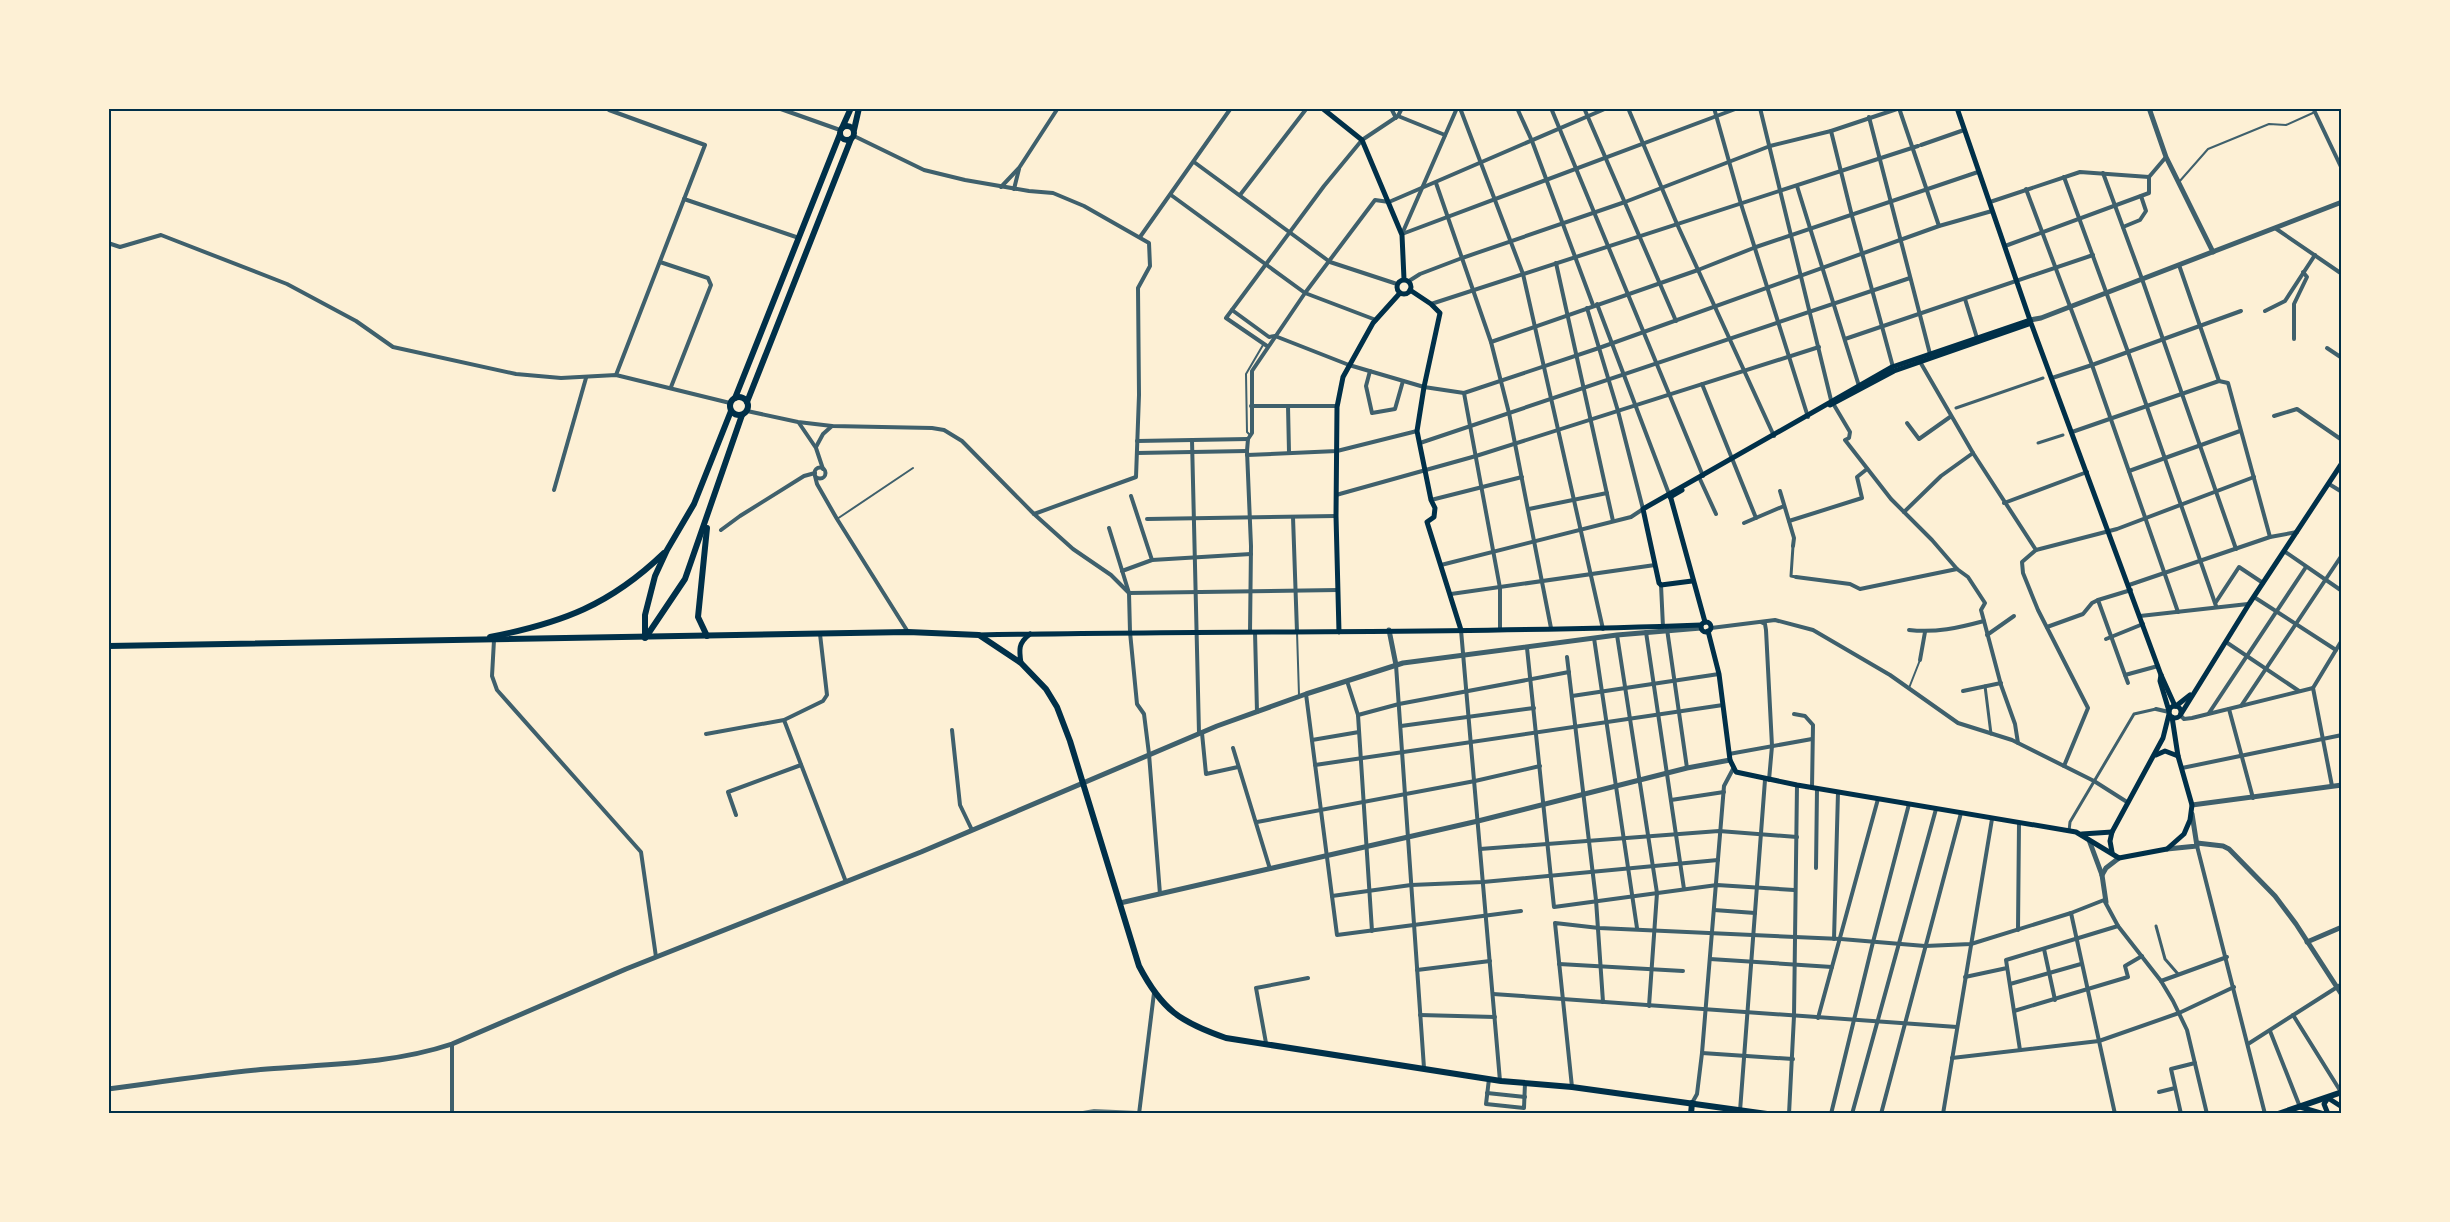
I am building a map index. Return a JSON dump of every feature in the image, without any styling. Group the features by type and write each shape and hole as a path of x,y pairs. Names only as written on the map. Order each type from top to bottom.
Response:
{"main road":[{"path":"645,638 645,615 649,596 667,550 685,522 698,495 730,407 851,108"},
{"path":"645,638 685,579 747,402 853,135 859,108"},
{"path":"1322,108 1362,140 1402,235 1410,290 1440,313 1417,431 1431,500 1435,508 1434,517 1427,522 1461,630"},
{"path":"1957,108 2108,531 2161,675 2176,706 2180,709 2180,715"},
{"path":"841,130 849,126 853,135"},
{"path":"841,130 843,140 853,135"},
{"path":"1400,293 1397,284 1407,280"},
{"path":"1339,632 1336,516 1337,406 1343,377 1376,320 1400,293 1407,293 1410,290"},
{"path":"1692,581 1661,585 1659,583 1644,509 1893,369 1977,339 2032,323"},
{"path":"735,398 743,398 747,402"},
{"path":"730,407 734,415 745,413"},
{"path":"2180,715 2225,641 2342,463"},
{"path":"1670,496 1702,625"},
{"path":"707,636 698,617 708,513"},
{"path":"475,640 537,628 579,613 626,586 667,550"},
{"path":"108,646 908,632 979,635 1339,632 1500,628 1601,630 1702,625 1709,629 1719,674 1729,757 1733,769 1740,775 2069,831 2082,834 2117,857 2167,849 2184,834 2192,813 2170,713 2160,681 2161,675"},
{"path":"1021,663 1021,642 1030,634"},
{"path":"979,635 1021,663 1046,689 1057,707 1083,782 1139,966 1154,993 1174,1014 1197,1028 1226,1038 1489,1080 1572,1087 1767,1114"},
{"path":"2117,857 2110,849 2112,832 2163,738 2170,713 2191,694"},
{"path":"2170,713 2180,715"},
{"path":"2154,755 2165,751 2178,756"},
{"path":"2082,834 2112,832"},
{"path":"2278,1114 2342,1093"},
{"path":"2328,1098 2342,1107"},
{"path":"2300,1107 2326,1114 2324,1104 2328,1098"},
{"path":"1691,1114 1692,1103"}],"street":[{"path":"610,108 609,110 705,145 616,375"},
{"path":"778,108 841,130"},
{"path":"1001,187 1019,168 1058,108"},
{"path":"1140,237 1231,108"},
{"path":"1240,195 1307,108"},
{"path":"1391,108 1397,117 1445,135"},
{"path":"1266,345 1226,318 1362,140 1397,117 1402,108"},
{"path":"1402,235 1459,108"},
{"path":"1459,108 1523,274 1591,574 1601,630 1601,634 1596,638"},
{"path":"1517,108 1612,343 1670,496"},
{"path":"1551,108 1670,394 1716,514"},
{"path":"1584,108 1676,321"},
{"path":"1257,711 1252,632 1247,453 1251,375 1266,345 1375,200 1389,202 1607,108"},
{"path":"1628,108 1677,224 1774,436"},
{"path":"1714,108 1741,204 1807,416"},
{"path":"1402,235 1738,108"},
{"path":"1760,108 1832,402 1850,432 1849,438 1845,440 1891,499 1923,530 1957,570 1968,577 1985,603 1982,610 1984,621 2001,683 2016,724 2018,743"},
{"path":"1407,280 1462,258 1624,202 1770,146 1832,130 1899,108 1940,226"},
{"path":"2149,108 2166,157 2213,252"},
{"path":"2314,110 2342,169"},
{"path":"1869,117 1930,355"},
{"path":"1832,130 1852,216 1893,369"},
{"path":"1431,304 1964,130"},
{"path":"853,135 924,170 1001,187 1053,193 1084,206 1149,243 1150,266 1138,288 1136,477 1034,514"},
{"path":"2005,246 2149,193 2149,177 2166,157"},
{"path":"1194,162 1330,261 1397,284"},
{"path":"1014,189 1019,168"},
{"path":"1491,342 1978,172"},
{"path":"1989,202 2080,172 2149,177"},
{"path":"2103,173 2236,549"},
{"path":"2064,177 2216,604"},
{"path":"1436,183 1491,342 1509,413 1551,628"},
{"path":"1797,186 1859,387"},
{"path":"2026,189 2071,306 2178,612"},
{"path":"1171,195 1305,292 1376,320"},
{"path":"2123,227 2140,220 2146,211 2141,196"},
{"path":"684,199 799,238"},
{"path":"2032,323 2106,292 2342,202"},
{"path":"1232,309 1269,337 1275,336 1349,365 1402,381 1464,393 1676,321 1901,239 1992,211"},
{"path":"2275,228 2342,274"},
{"path":"108,243 120,247 161,235 286,284 356,321 393,347 516,374 586,378 616,375 671,387 730,407"},
{"path":"1845,339 2093,255"},
{"path":"2265,312 2285,301 2315,255"},
{"path":"660,262 708,278 711,285 671,387"},
{"path":"1556,263 1613,521"},
{"path":"2179,265 2219,381"},
{"path":"2294,339 2294,304 2307,278 2303,272"},
{"path":"1420,442 1910,278"},
{"path":"1965,299 1977,339"},
{"path":"1441,565 1613,521 1631,516 1644,509 1587,308"},
{"path":"2052,378 2241,311"},
{"path":"1336,495 1476,456 1819,347"},
{"path":"2326,348 2342,358"},
{"path":"1919,359 1950,417 2036,550"},
{"path":"1370,371 1366,386 1372,413 1395,409 1402,381"},
{"path":"554,490 586,378"},
{"path":"1956,408 2043,378"},
{"path":"2072,432 2219,381 2228,383 2270,537"},
{"path":"1702,384 1756,518"},
{"path":"1464,393 1500,588 1500,628"},
{"path":"1251,406 1337,406"},
{"path":"1288,406 1289,452"},
{"path":"2274,416 2297,409 2342,440"},
{"path":"745,413 832,426 892,426 944,430 962,441 979,456 1034,514 1073,549 1111,574 1129,593 1338,590"},
{"path":"1907,423 1919,439 1950,417"},
{"path":"798,422 816,448 826,473 825,477 820,479 815,474"},
{"path":"816,448 823,434 832,426"},
{"path":"1137,453 1337,451 1417,431"},
{"path":"2129,471 2240,431"},
{"path":"2038,443 2063,435"},
{"path":"1137,441 1249,437"},
{"path":"1192,440 1197,593 1195,632 1200,733 1206,774 1238,767"},
{"path":"1904,512 1941,476 1973,453"},
{"path":"823,468 818,468 815,474 817,484 908,632"},
{"path":"1789,521 1862,498 1857,477 1867,469"},
{"path":"2004,503 2087,472"},
{"path":"721,530 795,482 815,474"},
{"path":"1431,500 1522,477"},
{"path":"2064,766 2088,708 2047,627 2023,573 2022,562 2036,550 2108,531 2254,477"},
{"path":"2329,484 2342,492"},
{"path":"1780,491 1794,538 1791,576 1850,584 1860,589 1957,570"},
{"path":"1528,509 1607,493"},
{"path":"1131,496 1152,560"},
{"path":"1744,523 1784,506"},
{"path":"1148,519 1336,516"},
{"path":"1293,517 1297,632"},
{"path":"1109,528 1129,593 1130,632 1137,704 1144,714 1149,754 1160,894"},
{"path":"2047,627 2083,614 2092,603 2165,572 2270,537 2297,532"},
{"path":"2284,551 2342,591"},
{"path":"1122,571 1152,560 1251,554"},
{"path":"2241,706 2342,555"},
{"path":"1451,594 1655,565"},
{"path":"2216,604 2239,567 2263,583"},
{"path":"2209,713 2306,567"},
{"path":"1661,585 1665,628 1688,768"},
{"path":"2254,597 2336,650"},
{"path":"2098,600 2109,638 2128,683"},
{"path":"2140,616 2178,612 2216,604 2249,604"},
{"path":"1988,635 2014,616"},
{"path":"1709,629 1775,620 1797,624 1827,637 1958,723 2018,743 2094,781 2127,801"},
{"path":"1909,630 1925,632 1957,629 1984,621"},
{"path":"1740,1111 1761,834 1772,746 1765,625 1760,622"},
{"path":"2109,638 2143,624"},
{"path":"108,1089 207,1075 383,1060 425,1053 452,1044 539,1005 972,830 1200,733 1299,696 1396,665 1617,635 1644,629 1684,889"},
{"path":"1389,630 1396,665 1401,726 1424,1069"},
{"path":"1461,630 1501,1081"},
{"path":"1920,660 1925,632"},
{"path":"706,734 784,720 824,701 827,695 820,634"},
{"path":"1617,635 1657,893 1649,1006"},
{"path":"1596,638 1605,723 1637,929"},
{"path":"494,640 492,675 497,690 641,852 656,957"},
{"path":"2332,786 2313,688 2342,640"},
{"path":"2225,641 2299,691"},
{"path":"1527,648 1554,907 1717,885 1794,890"},
{"path":"1567,657 1599,927 1603,1002"},
{"path":"2126,675 2158,666"},
{"path":"1358,715 1399,704 1569,672"},
{"path":"1572,696 1719,674"},
{"path":"1347,681 1358,715 1372,931"},
{"path":"1963,691 2001,683"},
{"path":"1985,686 1991,734"},
{"path":"2180,715 2184,719 2313,688"},
{"path":"1306,694 1337,935 1414,927 1521,911"},
{"path":"1315,765 1723,705"},
{"path":"1401,726 1534,708"},
{"path":"2069,831 2070,822 2134,714 2156,709 2170,713"},
{"path":"2229,709 2253,798"},
{"path":"1794,714 1805,716 1813,725 1816,868"},
{"path":"784,720 846,882"},
{"path":"952,730 960,805 972,830"},
{"path":"1312,740 1359,732"},
{"path":"2182,768 2342,735"},
{"path":"1120,903 1478,821 1729,757 1738,751 1812,740"},
{"path":"1233,748 1270,870"},
{"path":"735,815 728,792 801,765"},
{"path":"1257,822 1475,781 1540,766"},
{"path":"1692,1103 1697,1094 1702,1053 1724,786 1733,769"},
{"path":"2192,805 2342,784"},
{"path":"1789,1114 1794,1016 1797,785"},
{"path":"1671,800 1724,792"},
{"path":"1834,939 1838,792"},
{"path":"1818,1018 1878,799"},
{"path":"1831,1114 1909,804"},
{"path":"1852,1114 1936,808"},
{"path":"1881,1114 1903,1024 1961,813"},
{"path":"2192,813 2199,859 2234,987 2265,1114"},
{"path":"1943,1114 1992,819"},
{"path":"2019,823 2019,930"},
{"path":"1480,849 1719,831 1797,837"},
{"path":"2089,838 2102,875 2106,902 2118,926 2161,981 2187,1030 2207,1114"},
{"path":"2167,849 2197,844 2223,846 2229,849 2275,896 2339,986 2342,995"},
{"path":"2102,875 2117,857"},
{"path":"1332,896 1412,885 1483,882 1718,860"},
{"path":"1572,1087 1555,923 1925,946 1971,944 2071,913 2104,900 2106,902"},
{"path":"1714,910 1755,913"},
{"path":"2071,913 2115,1114"},
{"path":"2020,1050 2006,960 2118,926"},
{"path":"2156,926 2165,959 2178,974"},
{"path":"2307,942 2342,927"},
{"path":"2044,949 2055,1000"},
{"path":"2014,1011 2128,977 2125,966 2142,956"},
{"path":"2161,981 2226,957"},
{"path":"1710,959 1832,967"},
{"path":"1417,970 1490,961"},
{"path":"1560,964 1683,971"},
{"path":"2010,984 2082,964"},
{"path":"1965,977 2007,968"},
{"path":"1266,1044 1256,988 1308,978"},
{"path":"2248,1044 2339,986"},
{"path":"1952,1058 2099,1041 2179,1013 2234,987"},
{"path":"1139,1114 1154,993"},
{"path":"1493,994 1957,1027"},
{"path":"1420,1015 1495,1017"},
{"path":"2293,1015 2342,1093"},
{"path":"2270,1031 2300,1107"},
{"path":"452,1044 452,1114"},
{"path":"1702,1053 1792,1059"},
{"path":"2181,1114 2171,1069 2195,1063"},
{"path":"1489,1080 1486,1104 1524,1108 1525,1083"},
{"path":"2159,1092 2175,1088"},
{"path":"1487,1093 1524,1097"}],"lane":[{"path":"2179,182 2208,149 2269,124 2286,125 2314,110"},
{"path":"1249,437 1246,374 1266,345"},
{"path":"837,519 913,468"},
{"path":"1297,632 1299,696"},
{"path":"1908,689 1920,660"}],"railway":[{"path":"1072,1114 1094,1110 1181,1114"}]}
